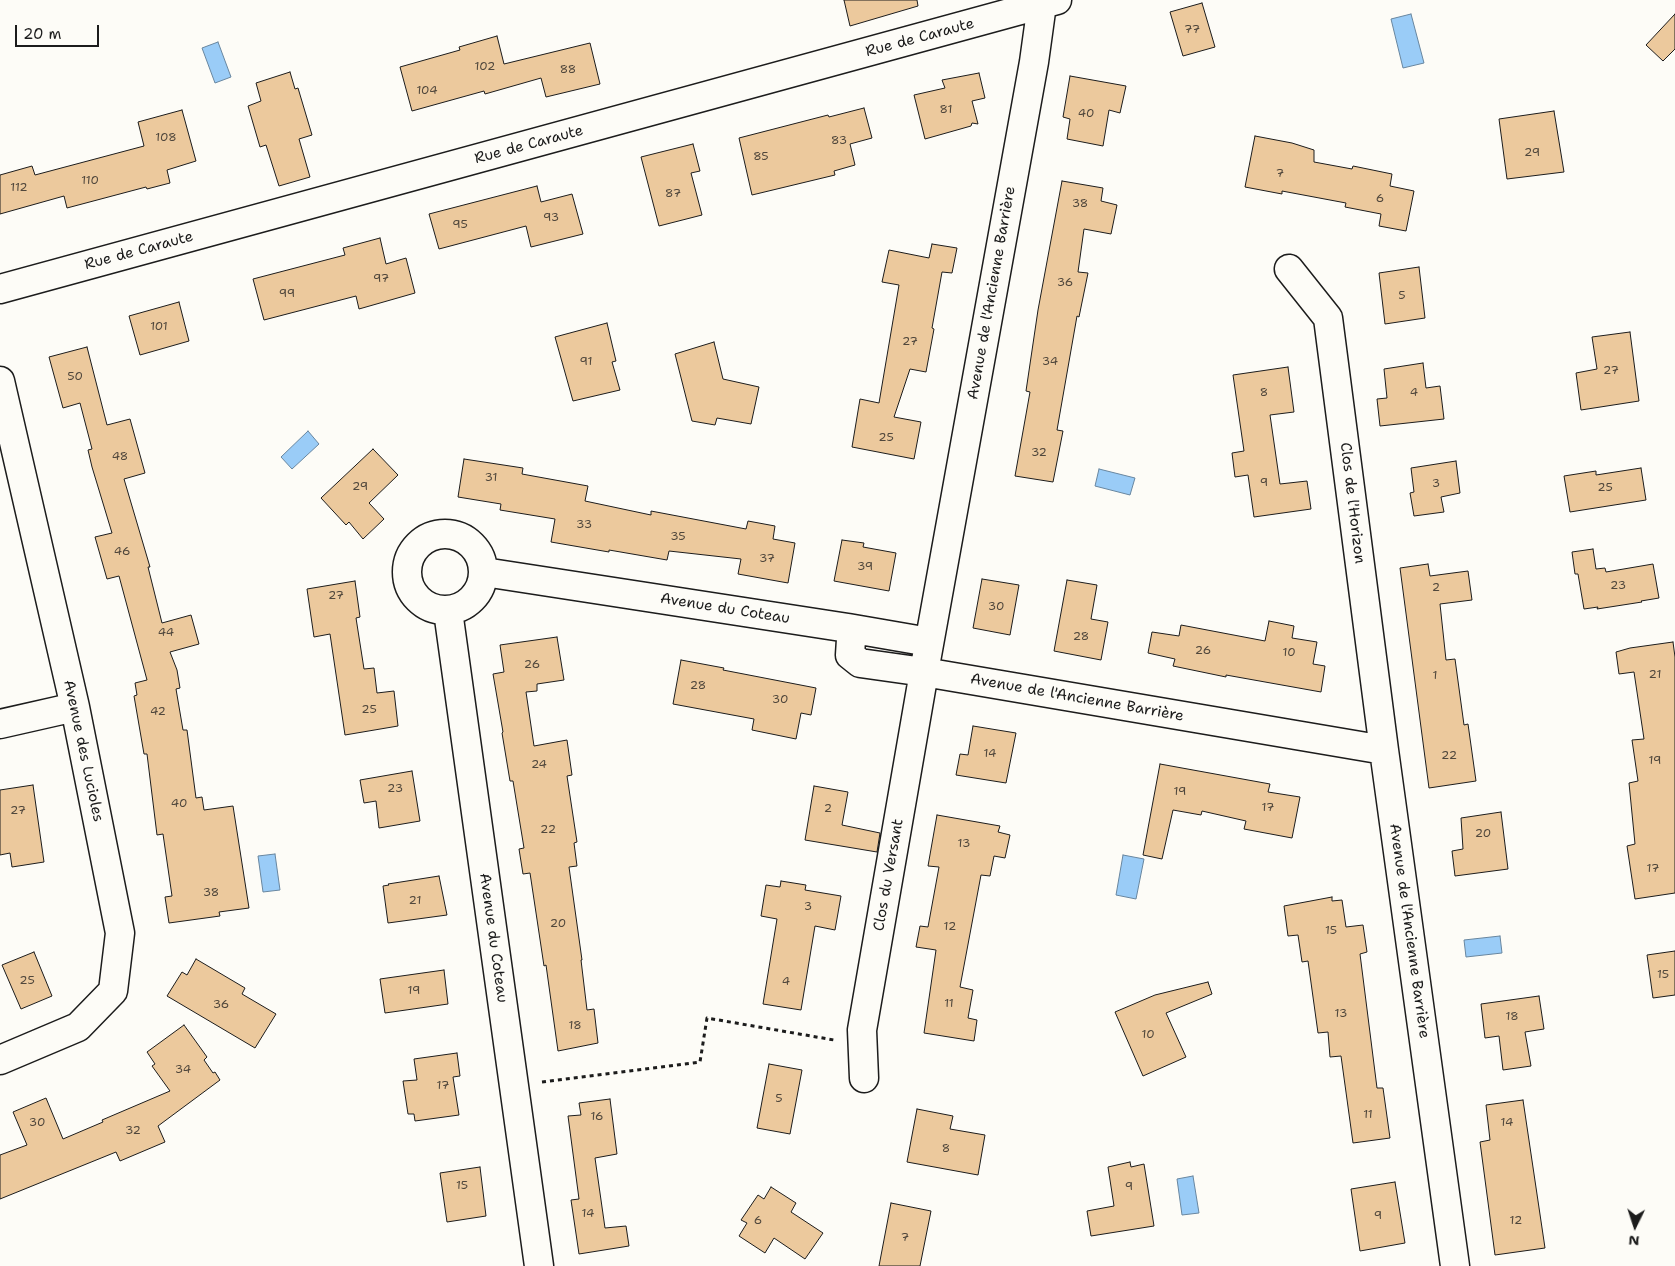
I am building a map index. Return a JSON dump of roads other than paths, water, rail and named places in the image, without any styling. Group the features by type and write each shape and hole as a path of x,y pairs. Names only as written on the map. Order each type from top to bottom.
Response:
{"street":[{"name":"Rue de Caraute","path":"0,289 1046,2"},
{"name":"Avenue de l'Ancienne Barrière","path":"1046,2 924,672 1384,750 1455,1266"},
{"name":"Clos de l'Horizon","path":"1289,269 1328,318 1384,750"},
{"name":"Avenue des Lucioles","path":"0,380 75,707 120,933 113,991 78,1027 0,1060"},
{"path":"449,533 467,540 479,554 484,572 479,590 466,605 448,611 430,608 415,597 406,580 407,562 416,546 431,536 449,533"},
{"name":"Avenue du Coteau","path":"484,572 929,642"},
{"name":"Avenue du Coteau","path":"448,611 539,1266"},
{"path":"848,628 851,638 850,655 860,663 924,672"},
{"name":"Clos du Versant","path":"864,1078 862,1030 924,672"},
{"path":"0,724 75,707"}],"water":[{"path":"1411,14 1424,63 1403,68 1391,19"},
{"path":"218,42 231,77 215,83 202,48"},
{"path":"308,431 319,444 292,469 281,457"},
{"path":"1099,469 1135,478 1130,495 1095,486"},
{"path":"275,854 280,890 263,892 258,856"},
{"path":"1123,855 1144,859 1136,899 1116,895"},
{"path":"1500,936 1502,953 1466,957 1464,940"},
{"path":"1193,1176 1199,1213 1182,1215 1177,1179"}]}
